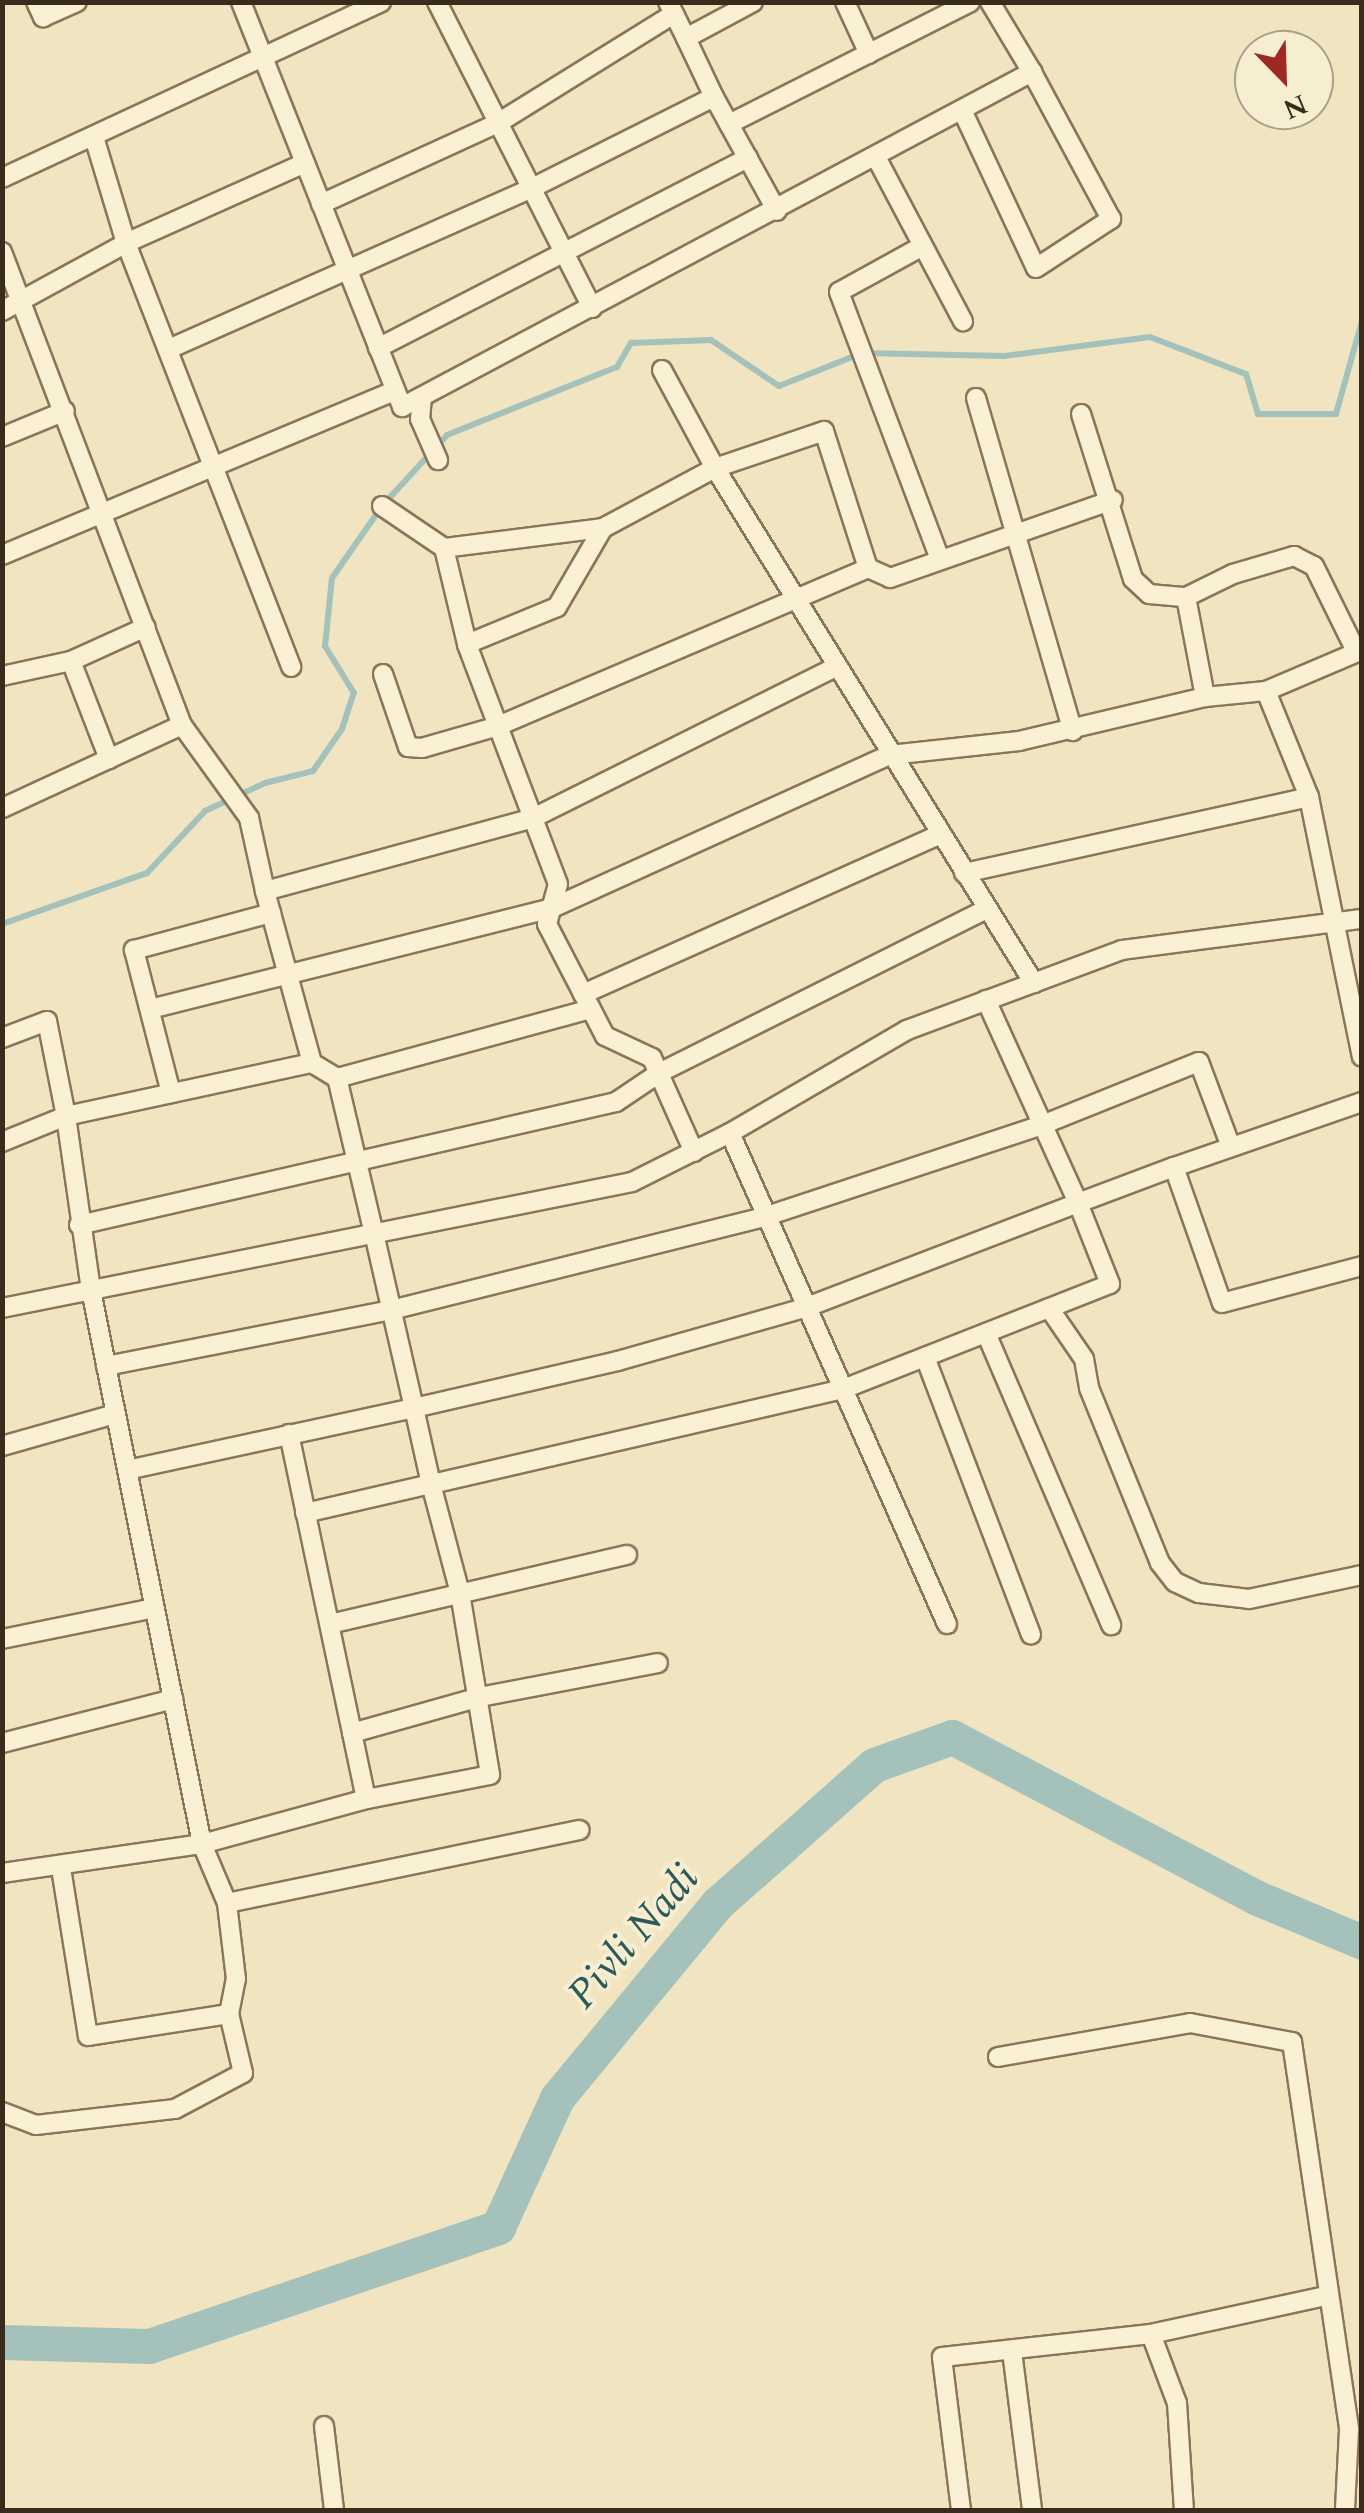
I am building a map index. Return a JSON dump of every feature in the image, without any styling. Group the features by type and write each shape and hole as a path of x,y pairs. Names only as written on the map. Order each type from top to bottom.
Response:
{"street":[{"path":"36,2 43,17 76,2"},
{"path":"241,2 402,407 1032,72"},
{"path":"2,178 265,62 381,2"},
{"path":"437,2 592,308"},
{"path":"686,38 752,2"},
{"path":"845,2 869,54"},
{"path":"729,124 970,2"},
{"path":"962,110 1036,268 1111,219 990,2"},
{"path":"321,204 498,123 671,8 776,211"},
{"path":"171,348 532,188 714,97"},
{"path":"94,138 126,243 171,348 291,666"},
{"path":"876,157 919,248 964,321"},
{"path":"378,348 748,158"},
{"path":"2,311 23,303 126,243 305,164"},
{"path":"919,248 839,292 940,559"},
{"path":"2,252 182,725 250,818 270,913 312,1062 336,1078 460,1594 480,1696 490,1775 366,1798 202,1844 2,1874"},
{"path":"662,370 715,468 834,668 1034,983"},
{"path":"2,555 102,510 395,392"},
{"path":"422,397 420,419 438,460"},
{"path":"976,398 1010,532 1073,732"},
{"path":"2,437 65,411"},
{"path":"150,1009 288,971 552,908 890,755 1073,732 1205,697 1266,691 1359,651 1314,566 1294,556 1233,574 1186,597 1149,594 1134,579 1082,414"},
{"path":"382,506 444,548 603,528 715,468 824,431 868,568"},
{"path":"384,674 408,746 498,726 868,568 890,578 1010,532 1112,500"},
{"path":"467,644 557,607 603,528"},
{"path":"444,548 467,644 558,884 548,924 604,1036 652,1058 694,1152"},
{"path":"1186,597 1205,697"},
{"path":"2,676 71,661 146,628"},
{"path":"71,661 109,759"},
{"path":"265,891 533,818 834,668"},
{"path":"1266,691 1309,797 1339,922 1362,1057"},
{"path":"2,808 182,725"},
{"path":"964,873 1309,797"},
{"path":"336,1078 587,1001 940,834"},
{"path":"79,1225 616,1102 660,1073 987,909"},
{"path":"171,1093 134,950 270,913"},
{"path":"2,1308 632,1182 730,1134 907,1030 1122,950 1362,919"},
{"path":"305,1512 844,1389 1110,1284 1078,1203 986,1000"},
{"path":"2,1038 47,1021 66,1116 91,1290 202,1844 227,1903 236,1979 229,2014 243,2073 175,2110 36,2125 2,2112"},
{"path":"2,1142 66,1116 312,1062"},
{"path":"106,1366 391,1310 767,1216 1042,1124 1199,1062 1231,1147"},
{"path":"127,1470 618,1361 807,1307 1174,1167 1362,1102"},
{"path":"730,1134 947,1624"},
{"path":"1174,1167 1222,1303 1362,1266"},
{"path":"1049,1308 1084,1359 1088,1388 1160,1563 1175,1582 1199,1593 1249,1599 1362,1575"},
{"path":"986,1333 1111,1624"},
{"path":"924,1357 1031,1634"},
{"path":"2,1446 115,1414"},
{"path":"290,1434 366,1798"},
{"path":"330,1624 626,1555"},
{"path":"2,1640 154,1608"},
{"path":"352,1733 480,1696 658,1663"},
{"path":"2,1743 173,1699"},
{"path":"227,1903 580,1830"},
{"path":"61,1868 88,2036 229,2014"},
{"path":"998,2058 1190,2023 1292,2042 1326,2296 1355,2429 1345,2510"},
{"path":"961,2510 942,2357 1152,2334 1326,2296"},
{"path":"1152,2334 1177,2403 1184,2510"},
{"path":"1012,2350 1032,2510"},
{"path":"324,2426 334,2510"}],"waterway":[{"path":"2,924 147,873 205,811 265,783 313,771 342,729 354,693 325,646 332,578 382,506 447,435 617,367 631,343 711,340 779,386 862,353 1004,356 1150,337 1246,374 1258,414 1336,414 1362,321"},
{"name":"Pivli Nadi","path":"2,2342 149,2346 498,2227 557,2098 718,1903 874,1765 952,1737 1255,1897 1362,1942"}]}
